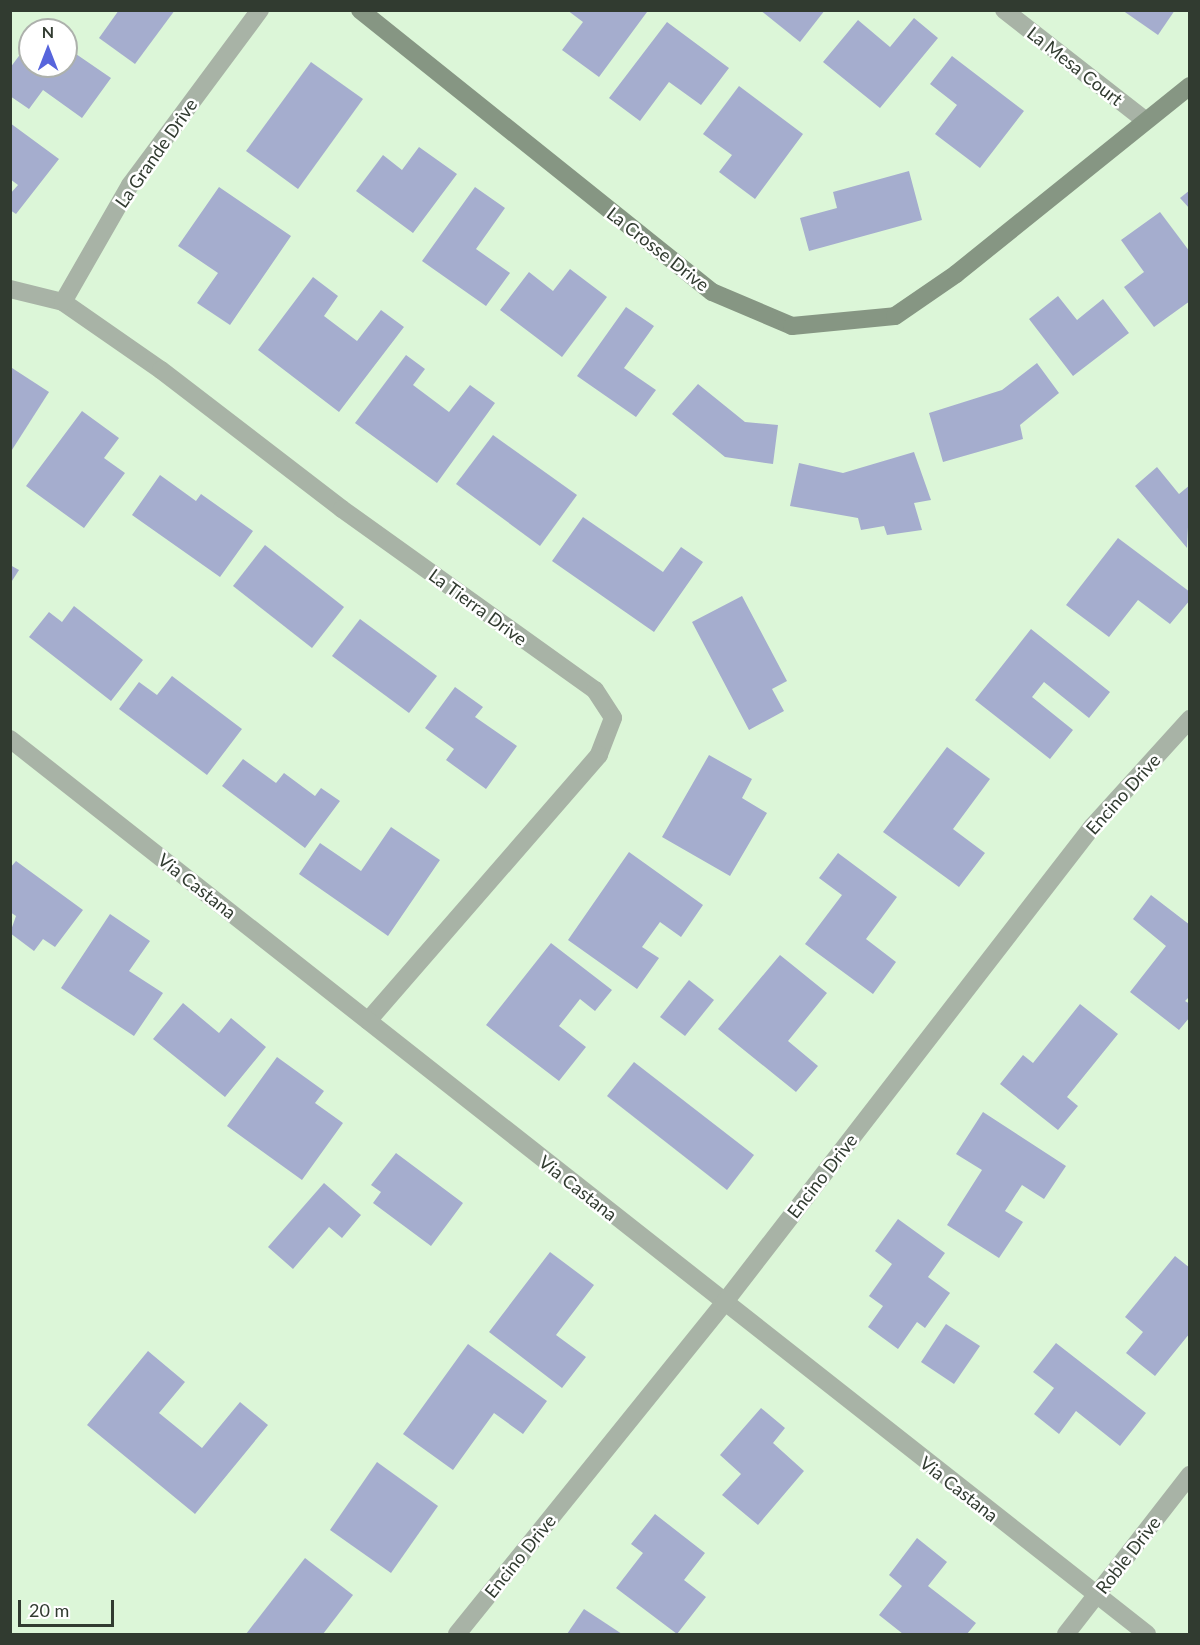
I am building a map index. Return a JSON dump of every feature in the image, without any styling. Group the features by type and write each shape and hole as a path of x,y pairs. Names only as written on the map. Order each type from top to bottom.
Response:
{"street":[{"name":"La Grande Drive","path":"63,302 130,185 260,10"},
{"name":"La Crosse Drive","path":"360,10 712,292 792,326 895,315 956,274 1190,86"},
{"name":"La Mesa Court","path":"1004,10 1146,121"},
{"name":"La Tierra Drive","path":"10,289 63,302 595,690 613,718 599,755 368,1021"},
{"name":"Encino Drive","path":"457,1635 724,1303 1092,827 1190,719"},
{"name":"Via Castana","path":"10,739 1147,1635"},
{"name":"Roble Drive","path":"1066,1635 1190,1475"}],"building":[{"path":"119,10 175,10 135,64 99,38"},
{"path":"567,10 645,10 647,12 599,77 562,50 583,22"},
{"path":"760,10 825,10 800,42"},
{"path":"1122,10 1175,10 1158,35"},
{"path":"914,18 938,38 880,108 823,62 858,20 890,47"},
{"path":"667,22 729,68 701,105 669,82 640,121 609,98"},
{"path":"78,55 111,78 82,118 43,90 29,109 10,96 10,68 18,57 18,78 78,78"},
{"path":"952,56 1024,111 980,168 935,134 957,105 930,84"},
{"path":"311,62 363,99 298,189 246,151"},
{"path":"739,86 803,134 755,199 719,172 732,155 703,134"},
{"path":"10,123 59,159 16,214 10,210 10,194 18,185 10,179"},
{"path":"419,147 457,174 413,233 356,191 383,155 402,170"},
{"path":"909,171 922,220 809,251 800,218 837,208 833,192"},
{"path":"219,187 291,236 230,325 197,303 218,273 178,246"},
{"path":"475,187 505,208 476,249 510,273 486,306 422,261"},
{"path":"1190,190 1190,209 1180,198"},
{"path":"1160,212 1190,252 1190,301 1154,327 1124,287 1144,272 1121,240"},
{"path":"570,269 607,297 562,357 500,310 529,272 553,291"},
{"path":"313,277 338,296 324,316 357,341 381,310 404,327 339,412 258,350"},
{"path":"1058,296 1077,320 1103,299 1129,333 1073,376 1029,319"},
{"path":"626,307 654,326 624,368 656,390 636,417 577,376"},
{"path":"406,355 425,369 413,385 449,412 470,385 495,403 437,483 355,423"},
{"path":"1037,363 1059,393 1020,425 1023,439 943,462 929,413 1002,390"},
{"path":"12,368 49,392 10,453 10,371"},
{"path":"698,384 745,422 778,425 773,464 725,457 672,414"},
{"path":"82,411 119,438 104,458 125,473 84,528 26,486"},
{"path":"493,435 577,495 540,546 456,484"},
{"path":"914,452 931,500 914,503 922,530 887,535 884,526 861,530 858,518 790,506 799,463 843,473"},
{"path":"1157,467 1179,494 1190,485 1187,548 1135,486"},
{"path":"160,475 196,501 201,494 253,531 220,577 132,515"},
{"path":"583,517 663,572 681,547 703,562 654,632 552,561"},
{"path":"1118,538 1190,592 1190,600 1170,624 1138,600 1109,637 1066,605"},
{"path":"265,545 344,607 312,648 233,586"},
{"path":"10,565 19,570 10,584"},
{"path":"742,596 787,681 772,689 784,711 749,730 692,622"},
{"path":"74,606 143,660 111,701 29,637 49,612 62,622"},
{"path":"360,619 437,676 409,713 332,656"},
{"path":"1031,629 1110,692 1089,718 1044,682 1032,697 1073,730 1050,759 975,700"},
{"path":"172,676 242,729 207,775 119,709 139,682 157,695"},
{"path":"455,687 483,707 475,717 517,746 486,789 446,760 454,749 425,728"},
{"path":"947,747 990,779 953,829 985,853 959,887 883,832"},
{"path":"709,755 752,779 742,798 767,813 730,876 662,837"},
{"path":"243,759 276,783 284,773 315,796 321,788 340,801 305,848 222,786"},
{"path":"391,827 440,860 388,936 299,874 320,843 361,871"},
{"path":"629,852 703,905 681,937 660,922 642,947 659,958 637,989 568,940"},
{"path":"838,853 897,897 866,939 896,962 873,994 805,944 842,895 819,878"},
{"path":"16,861 83,910 55,947 43,939 34,951 10,933 16,916 10,912 10,868"},
{"path":"1151,895 1190,925 1190,996 1185,1001 1190,1004 1190,1017 1179,1030 1130,992 1166,946 1133,919"},
{"path":"110,914 150,941 129,971 163,993 134,1036 61,988"},
{"path":"551,943 612,990 595,1011 580,999 559,1026 586,1047 559,1081 486,1025"},
{"path":"780,955 827,993 788,1041 818,1066 796,1092 718,1029"},
{"path":"689,980 714,1000 685,1036 660,1017"},
{"path":"183,1003 219,1033 231,1018 266,1047 225,1097 153,1039"},
{"path":"1080,1004 1118,1034 1067,1097 1078,1106 1058,1130 1000,1084 1023,1055 1033,1063"},
{"path":"277,1057 324,1091 315,1103 343,1123 302,1180 227,1126"},
{"path":"634,1062 754,1155 727,1190 607,1096"},
{"path":"983,1112 1066,1166 1044,1199 1022,1185 1005,1211 1023,1222 999,1258 947,1225 982,1170 956,1154"},
{"path":"396,1153 463,1203 431,1246 373,1203 381,1192 371,1185"},
{"path":"324,1183 361,1215 342,1238 329,1227 293,1269 268,1247"},
{"path":"898,1219 945,1253 928,1277 950,1293 925,1328 917,1322 898,1349 868,1327 883,1306 869,1296 892,1264 875,1251"},
{"path":"550,1252 594,1285 556,1335 586,1357 562,1388 489,1332"},
{"path":"1175,1256 1190,1268 1190,1333 1155,1376 1126,1353 1143,1332 1125,1317"},
{"path":"946,1324 980,1346 954,1384 921,1362"},
{"path":"1056,1343 1146,1413 1120,1446 1076,1411 1059,1434 1034,1414 1054,1388 1033,1372"},
{"path":"468,1344 547,1401 523,1434 494,1413 453,1470 403,1434"},
{"path":"148,1351 185,1382 159,1413 202,1448 240,1402 268,1425 195,1514 87,1425"},
{"path":"761,1408 785,1428 773,1443 804,1471 758,1525 722,1495 741,1474 720,1455"},
{"path":"377,1462 438,1506 391,1573 330,1530"},
{"path":"655,1514 705,1553 684,1580 706,1597 677,1634 616,1588 643,1553 631,1544"},
{"path":"917,1538 947,1562 928,1586 976,1623 967,1634 903,1634 879,1615 902,1586 889,1575"},
{"path":"305,1558 353,1595 323,1634 246,1634"},
{"path":"584,1609 622,1634 567,1634"}]}
